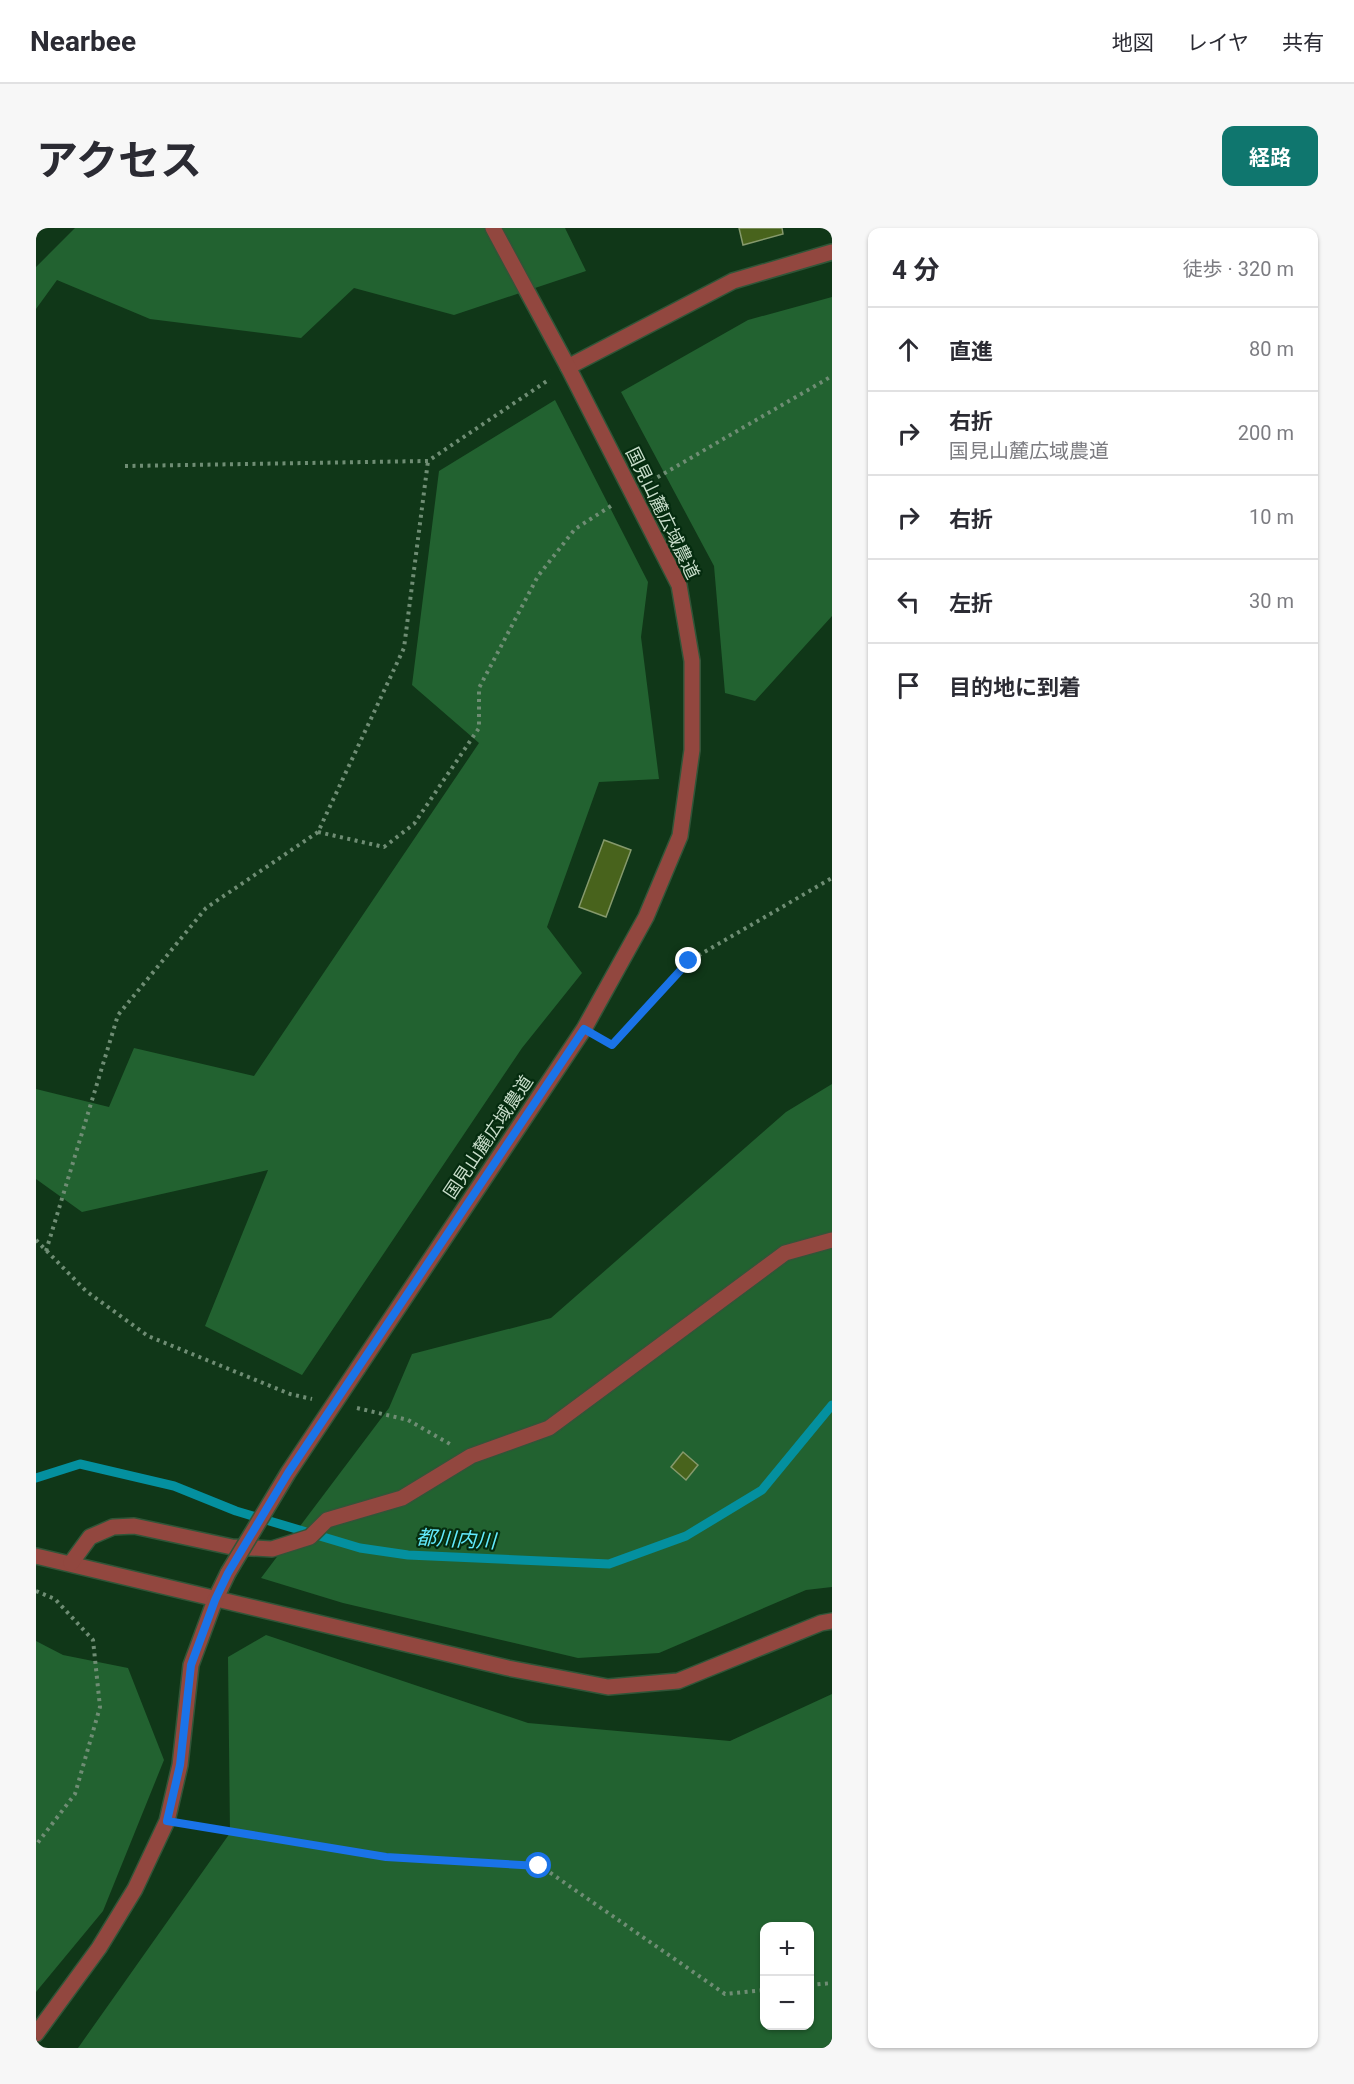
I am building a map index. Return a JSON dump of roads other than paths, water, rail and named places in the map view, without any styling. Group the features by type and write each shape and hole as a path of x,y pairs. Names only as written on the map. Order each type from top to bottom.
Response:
{"street":[{"name":"国見山麓広域農道","path":"36,2034 105,1938 135,1888 167,1821 180,1765 191,1665 215,1600 228,1573 288,1473 584,1029 646,917 680,836 692,750 692,662 679,585 568,367 493,228"},
{"path":"568,367 734,280 832,252"},
{"path":"71,1563 90,1537 113,1527 134,1526 232,1547 272,1549 310,1537 327,1520 402,1498 471,1456 549,1428 785,1253 832,1240"},
{"path":"36,1556 508,1668 608,1687 678,1681 821,1623 832,1621"}],"waterway":[{"name":"都川内川","path":"36,1478 80,1464 174,1486 236,1511 360,1548 408,1555 609,1564 686,1536 762,1490 832,1405"}]}
